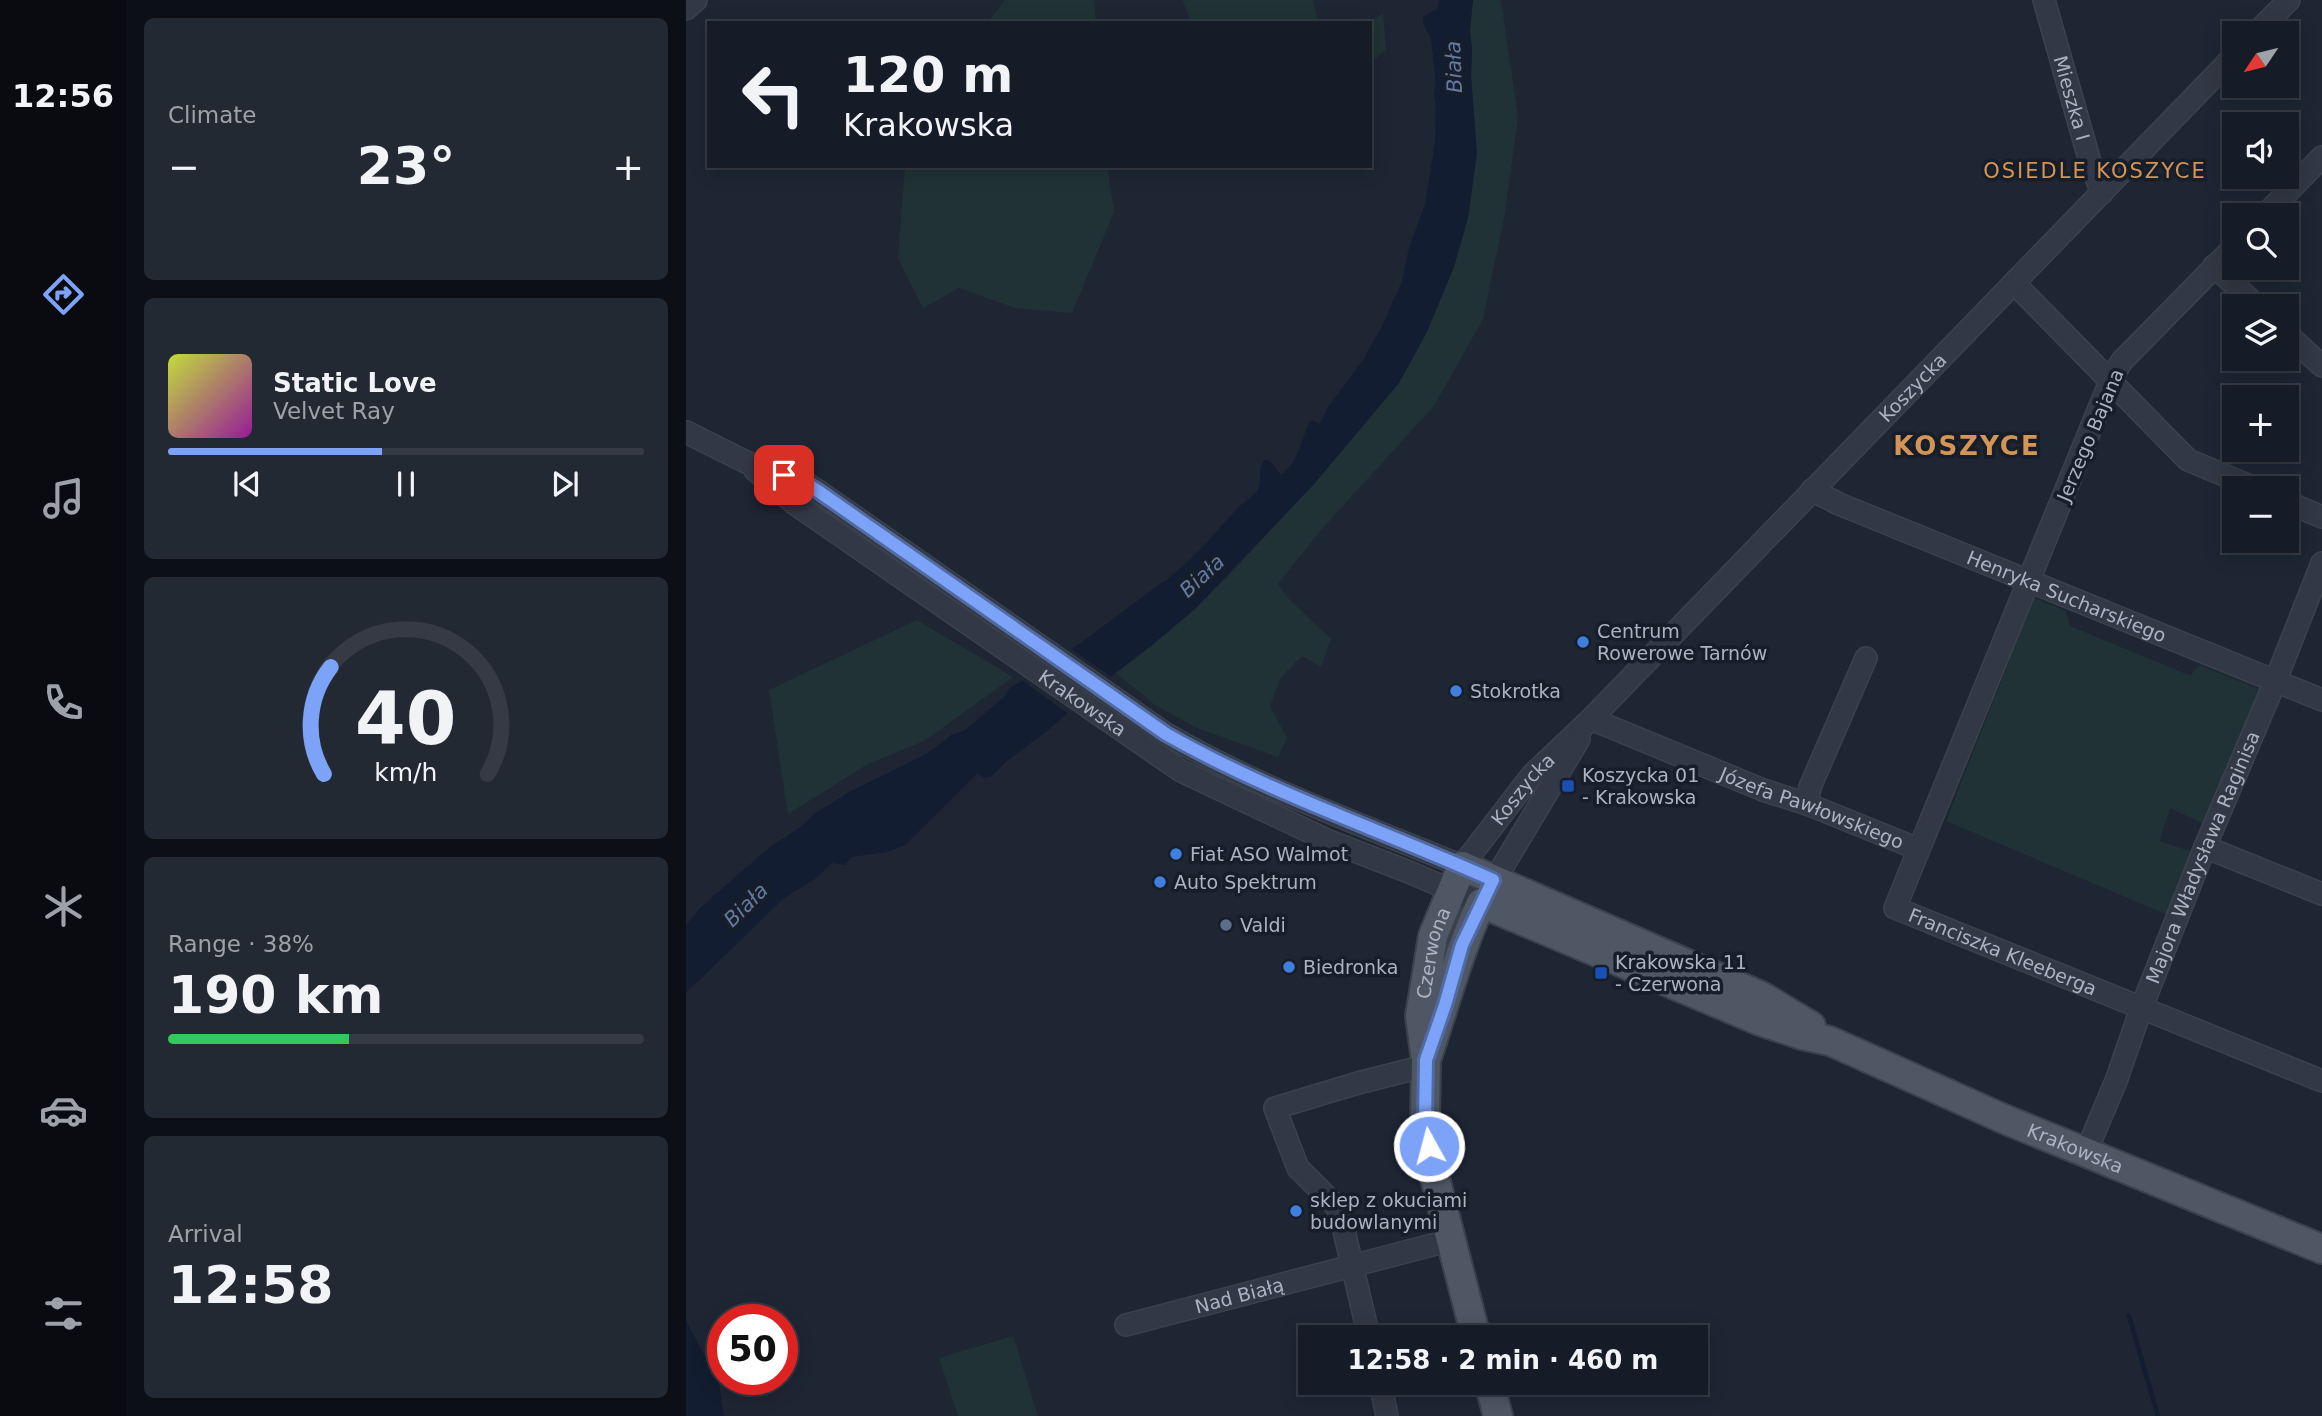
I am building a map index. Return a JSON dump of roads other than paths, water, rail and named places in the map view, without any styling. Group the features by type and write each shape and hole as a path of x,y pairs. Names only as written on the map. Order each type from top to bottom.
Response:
{"main road":[{"name":"Krakowska","path":"1456,878 1761,996 1807,1023 1830,1041 2004,1119 2322,1249"},
{"name":"Czerwona","path":"1456,878 1433,936 1420,1016 1425,1063 1425,1122 1433,1170 1473,1325"},
{"name":"Czerwona","path":"1425,1063 1462,945 1487,892"},
{"path":"1492,1395 1498,1416"}],"street":[{"path":"686,9 696,0"},
{"name":"Mieszka I","path":"2044,0 2090,162 2102,193"},
{"path":"2268,21 2289,0"},
{"name":"Koszycka","path":"1456,878 1532,775 1591,719 2222,68"},
{"path":"2277,203 2322,157"},
{"name":"Jerzego Bajana","path":"2029,582 2111,379 2122,361 2222,258"},
{"path":"2214,266 2245,294"},
{"path":"2014,283 2188,460 2226,476"},
{"path":"2299,345 2322,366"},
{"name":"Krakowska","path":"686,432 746,462 804,482 1166,734 1456,878"},
{"name":"Krakowska","path":"746,462 795,504 1181,771 1329,841 1456,878"},
{"name":"Henryka Sucharskiego","path":"1812,490 1839,504 2322,700"},
{"path":"2299,507 2322,517"},
{"name":"Majora Władysława Raginisa","path":"2086,1152 2116,1081 2141,1009 2205,847 2322,563"},
{"name":"Franciszka Kleeberga","path":"2029,582 1895,908 2322,1081"},
{"path":"1807,804 1810,787 1866,658"},
{"name":"Koszycka","path":"1487,892 1591,719"},
{"name":"Józefa Pawłowskiego","path":"1591,719 1763,790 1807,804 1918,849"},
{"path":"2205,847 2322,894"},
{"path":"1366,1325 1353,1264 1336,1206 1298,1168 1275,1108 1425,1063"},
{"name":"Nad Białą","path":"1126,1325 1451,1240"},
{"path":"1383,1395 1387,1416"}],"water":[{"name":"Biała","path":"1439,0 1473,0 1470,30 1471,76 1477,154 1468,218 1454,267 1427,332 1399,383 1314,484 1195,609 1008,760 991,777 984,778 978,773 905,845 887,852 851,857 845,865 832,863 815,879 783,899 686,993 686,925 700,908 771,846 851,791 928,753 951,735 965,730 1004,697 1010,688 1075,647 1183,566 1238,507 1257,491 1264,460 1269,460 1281,475 1291,465 1309,423 1312,420 1320,424 1328,407 1363,360 1402,281 1409,248 1425,204 1435,142 1436,83 1431,39 1423,17 1438,8"},
{"path":"686,1320 707,1361 707,1395 721,1395 724,1416 686,1416"}],"waterway":[{"path":"2129,1316 2158,1416"}],"place":[{"name":"Centrum Rowerowe Tarnów","path":"1583,642"},
{"name":"Stokrotka","path":"1456,691"},
{"name":"Koszycka 01 - Krakowska","path":"1568,786"},
{"name":"Fiat ASO Walmot","path":"1176,854"},
{"name":"Auto Spektrum","path":"1160,882"},
{"name":"Valdi","path":"1226,925"},
{"name":"Biedronka","path":"1289,967"},
{"name":"Krakowska 11 - Czerwona","path":"1601,973"},
{"name":"sklep z okuciami budowlanymi","path":"1296,1211"}],"district":[{"name":"OSIEDLE KOSZYCE","path":"2095,171"},
{"name":"KOSZYCE","path":"1967,446"}]}
